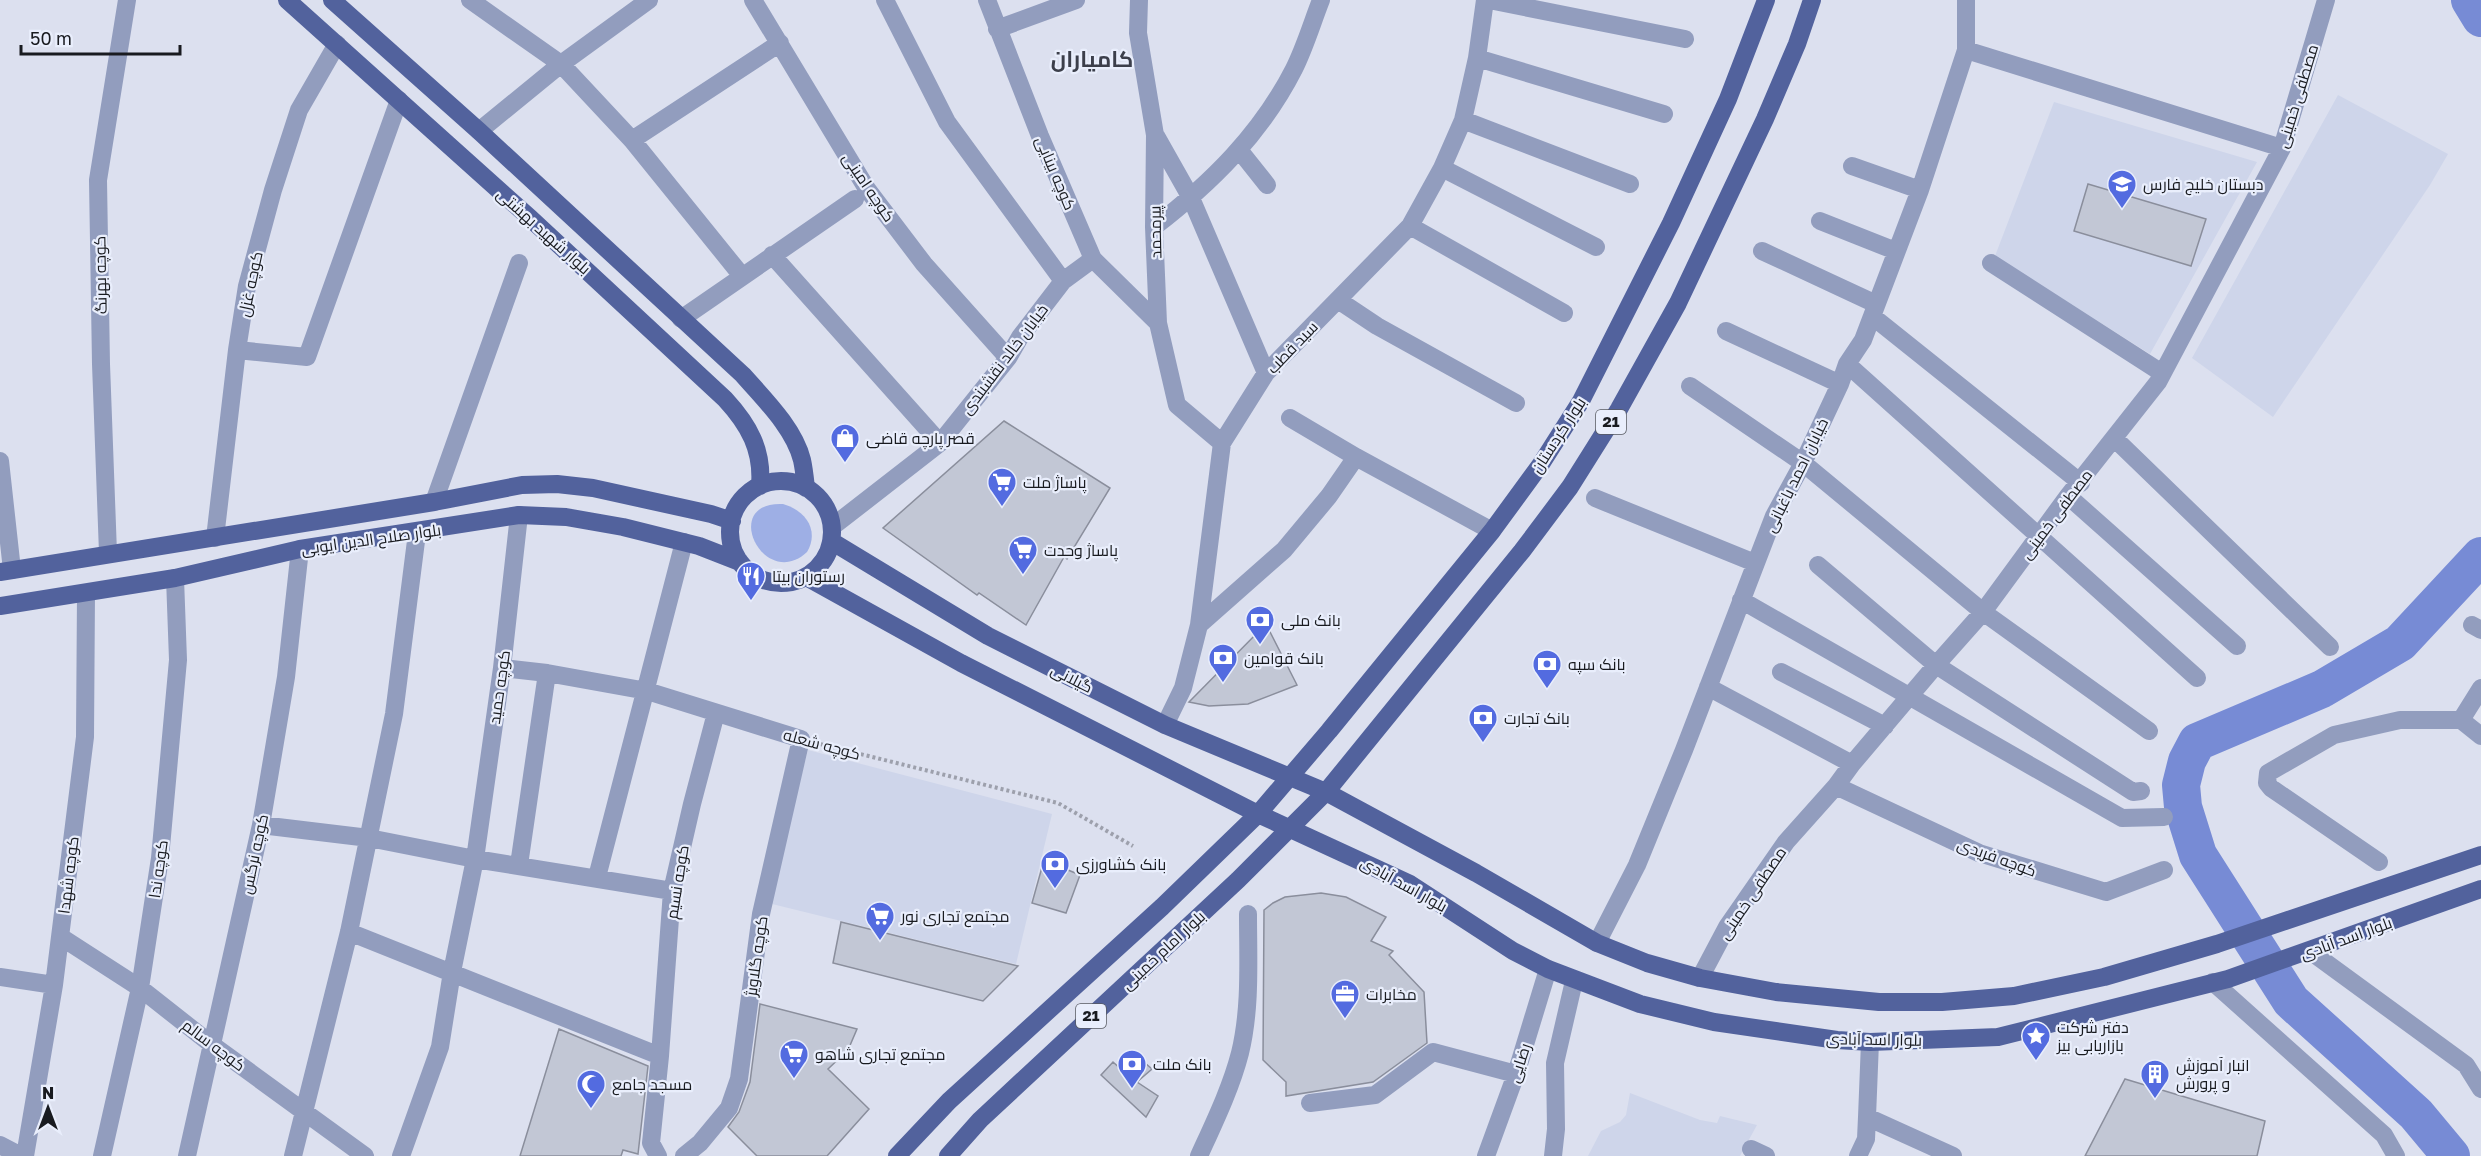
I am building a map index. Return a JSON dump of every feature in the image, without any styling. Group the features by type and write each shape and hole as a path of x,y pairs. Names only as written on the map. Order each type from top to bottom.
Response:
{"main road":[{"name":"بلوار شهید بهشتی","path":"287,0 530,218 725,399 744,422 752,439 762,466 760,486"},
{"name":"بلوار کردستان","path":"1258,814 1329,731 1492,531 1541,464 1581,401 1680,202 1728,99 1766,0"},
{"name":"21","path":"1326,792 1529,542 1570,487 1619,409 1678,303 1760,129 1797,44 1812,0"},
{"name":"بلوار شهید بهشتی","path":"334,1 479,130 743,375 779,418 802,458 806,488"},
{"path":"783,482 806,488 814,493 826,508 831,534 822,562 806,577 785,583 770,582 750,572 740,562 732,542 732,521 742,500 760,486 783,482"},
{"name":"بلوار صلاح الدین ایوبی","path":"6,571 434,502 522,485 557,484 592,488 732,521"},
{"name":"بلوار صلاح الدین ایوبی","path":"0,606 175,578 300,549 519,515 566,517 623,527 684,542 740,562"},
{"name":"گیلانی","path":"831,534 988,636 1164,725 1226,753 1290,776 1326,792"},
{"path":"806,577 961,663 1291,829"},
{"name":"بلوار امام خمینی","path":"948,1156 980,1120 1291,829 1326,792"},
{"path":"1326,792 1476,873 1597,943 1647,963 1700,978 1823,997 1879,1002 1942,1002 2014,996 2104,977 2217,944 2481,855"},
{"name":"بلوار امام خمینی","path":"897,1156 949,1101 1162,907 1258,814"},
{"name":"بلوار اسد آبادی","path":"1291,829 1410,884 1513,951 1574,981 1640,1004 1714,1022 1781,1033 1870,1042 1998,1037 2221,981 2481,889"}],"street":[{"name":"کوچه بهرنگ","path":"108,553 101,364 98,180 127,0"},
{"path":"470,0 561,64 632,140 742,276"},
{"name":"کوچه امینی","path":"753,0 867,189 924,264 1008,358"},
{"path":"885,0 947,122 1063,281"},
{"name":"کوچه بینایی","path":"987,0 1093,259 1158,323"},
{"path":"997,29 1076,0"},
{"name":"پیرمحمد","path":"1138,0 1138,33 1155,135 1154,227 1158,323 1177,405 1222,443"},
{"path":"1154,227 1191,198 1240,151 1277,98 1294,68 1321,0"},
{"path":"1487,0 1685,39"},
{"name":"سید قطب","path":"1164,725 1183,688 1199,625 1222,443 1266,373 1410,226 1442,168 1462,120 1477,58 1487,0"},
{"name":"خیابان احمد باغبانی","path":"1597,943 1636,865 1774,516 1803,463 1847,364 1863,340 1920,190 1966,50 1966,0"},
{"name":"مصطفی خمینی","path":"1700,978 1726,927 1786,842 1983,612 2162,373 2282,148 2326,0"},
{"path":"479,130 640,2"},
{"path":"632,140 780,43"},
{"name":"کوچه غزل","path":"215,538 237,350 247,286 273,190 299,110 337,44"},
{"path":"1966,50 2282,148"},
{"path":"1477,58 1664,114"},
{"path":"237,350 307,357 399,100"},
{"path":"1462,120 1629,184"},
{"path":"1155,135 1191,198 1266,373"},
{"path":"1240,151 1267,185"},
{"path":"1852,166 1920,190"},
{"path":"1442,168 1596,247"},
{"path":"681,319 855,200"},
{"path":"1820,221 1896,251"},
{"path":"1410,226 1564,313"},
{"path":"1762,251 1874,310 2074,490 2237,646"},
{"path":"772,255 940,443"},
{"name":"خیابان خالد نقشبندی","path":"831,534 940,443 1008,358 1020,337 1063,281 1093,259"},
{"path":"434,502 519,263"},
{"path":"1991,263 2162,373"},
{"path":"1338,300 1377,326 1516,403"},
{"path":"1726,331 1840,384"},
{"path":"1847,364 2197,678"},
{"path":"1690,386 1803,463 1983,612 2149,731"},
{"path":"1290,418 1356,457 1492,531"},
{"path":"2114,438 2330,647"},
{"path":"1199,625 1284,550 1329,496 1356,457"},
{"path":"0,461 6,571"},
{"path":"1595,498 1755,563"},
{"name":"کوچه حمید","path":"401,1156 440,1047 452,972 475,858 502,668 519,515"},
{"path":"293,1156 349,932 394,714 417,532"},
{"path":"597,877 684,542"},
{"name":"کوچه نرگس","path":"187,1156 261,825 286,677 300,549"},
{"path":"1818,565 1936,665 2133,792 2141,791"},
{"name":"کوچه ندا","path":"102,1156 140,988 160,858 178,660 175,578"},
{"name":"کوچه شهدا","path":"23,1156 54,985 85,737 86,592"},
{"path":"1741,600 2122,818 2164,817"},
{"name":"کوچه شعله","path":"502,668 547,673 647,691 801,740"},
{"path":"1781,672 1885,726"},
{"path":"519,865 547,673"},
{"path":"1708,687 1852,764"},
{"path":"2461,720 2481,688"},
{"name":"کوچه نسیم","path":"658,1156 651,1143 672,891 716,713"},
{"path":"2379,862 2271,788 2266,778 2270,770 2334,735 2400,720 2461,720 2481,736"},
{"name":"کوچه گلاویژ","path":"684,1156 700,1143 729,1108 739,1078 761,914 801,740"},
{"name":"کوچه فریدی","path":"1836,786 1978,853 2106,892 2164,870"},
{"path":"261,825 369,838 672,891"},
{"path":"1199,1156 1240,1053 1246,1008 1248,914"},
{"path":"349,932 660,1056"},
{"name":"کوچه سالم","path":"61,937 140,988 211,1044 365,1156"},
{"path":"2305,953 2473,1067 2481,1089"},
{"name":"رضایی","path":"1486,1156 1516,1074 1548,969"},
{"path":"0,977 54,985"},
{"path":"1553,1156 1556,1129 1555,1063 1574,981"},
{"path":"2221,981 2384,1135 2396,1156"},
{"path":"1858,1156 1866,1139 1870,1042"},
{"path":"1310,1103 1375,1095 1433,1052 1516,1074"},
{"path":"1867,1117 1953,1156"},
{"path":"0,1145 23,1156"}],"path":[{"name":"کوچه شعله","path":"801,740 1058,803 1133,846"}],"shaded area":[{"path":"2338,95 2448,154 2430,185 2273,417 2192,358"},
{"name":"دبستان خلیج فارس","path":"2054,102 2257,162 2150,354 1995,256"},
{"path":"783,504 804,516 812,536 807,552 791,561 776,561 764,554 755,542 751,528 754,516 764,507"},
{"path":"808,750 1052,814 1016,964 768,903"},
{"path":"1630,1093 1700,1120 1717,1123 1720,1116 1757,1125 1740,1156 1588,1156 1601,1131 1620,1122 1626,1115"}],"building":[{"path":"2088,184 2206,219 2191,266 2074,231"},
{"name":"پاساژ ملت","path":"1004,421 1110,488 1067,559 1064,557 1026,625 979,593 977,595 883,528"},
{"name":"بانک ملی","path":"1266,624 1297,685 1248,704 1209,706 1189,702"},
{"name":"بانک کشاورزی","path":"1044,860 1080,875 1066,913 1032,903"},
{"name":"مخابرات","path":"1321,893 1346,897 1386,917 1371,941 1393,951 1389,955 1424,992 1427,1043 1373,1082 1286,1096 1286,1082 1263,1060 1264,910 1285,897"},
{"name":"مجتمع تجاری نور","path":"841,922 1018,966 983,1001 833,963"},
{"name":"مجتمع تجاری شاهو","path":"760,1004 857,1029 848,1050 828,1069 869,1109 827,1156 757,1156 728,1127 739,1112 750,1082"},
{"name":"مسجد جامع","path":"559,1029 648,1066 638,1154 623,1150 621,1156 520,1156"},
{"name":"بانک ملت","path":"1138,1057 1152,1069 1137,1082 1158,1096 1146,1117 1101,1075 1113,1062 1123,1071"},
{"name":"انبار آموزش و پرورش","path":"2125,1079 2265,1121 2257,1156 2085,1156"}],"waterway":[{"path":"2470,0 2481,18"},
{"path":"2451,1156 2416,1114 2291,1001 2198,855 2183,807 2181,785 2187,761 2197,742 2322,689 2400,643 2481,556"}],"place":[{"name":"دبستان خلیج فارس","path":"2122,210"},
{"name":"قصر پارچه قاضی","path":"845,464"},
{"name":"پاساژ ملت","path":"1002,508"},
{"name":"پاساژ وحدت","path":"1023,576"},
{"name":"رستوران بیتا","path":"751,602"},
{"name":"بانک ملی","path":"1260,646"},
{"name":"بانک قوامین","path":"1223,684"},
{"name":"بانک سپه","path":"1547,690"},
{"name":"بانک تجارت","path":"1483,744"},
{"name":"بانک کشاورزی","path":"1055,890"},
{"name":"مجتمع تجاری نور","path":"880,942"},
{"name":"مخابرات","path":"1345,1020"},
{"name":"دفتر شرکت بازاریابی بیز","path":"2036,1062"},
{"name":"مجتمع تجاری شاهو","path":"794,1080"},
{"name":"بانک ملت","path":"1132,1090"},
{"name":"انبار آموزش و پرورش","path":"2155,1100"},
{"name":"مسجد جامع","path":"591,1110"}],"district":[{"name":"کامیاران","path":"1092,59"}]}
